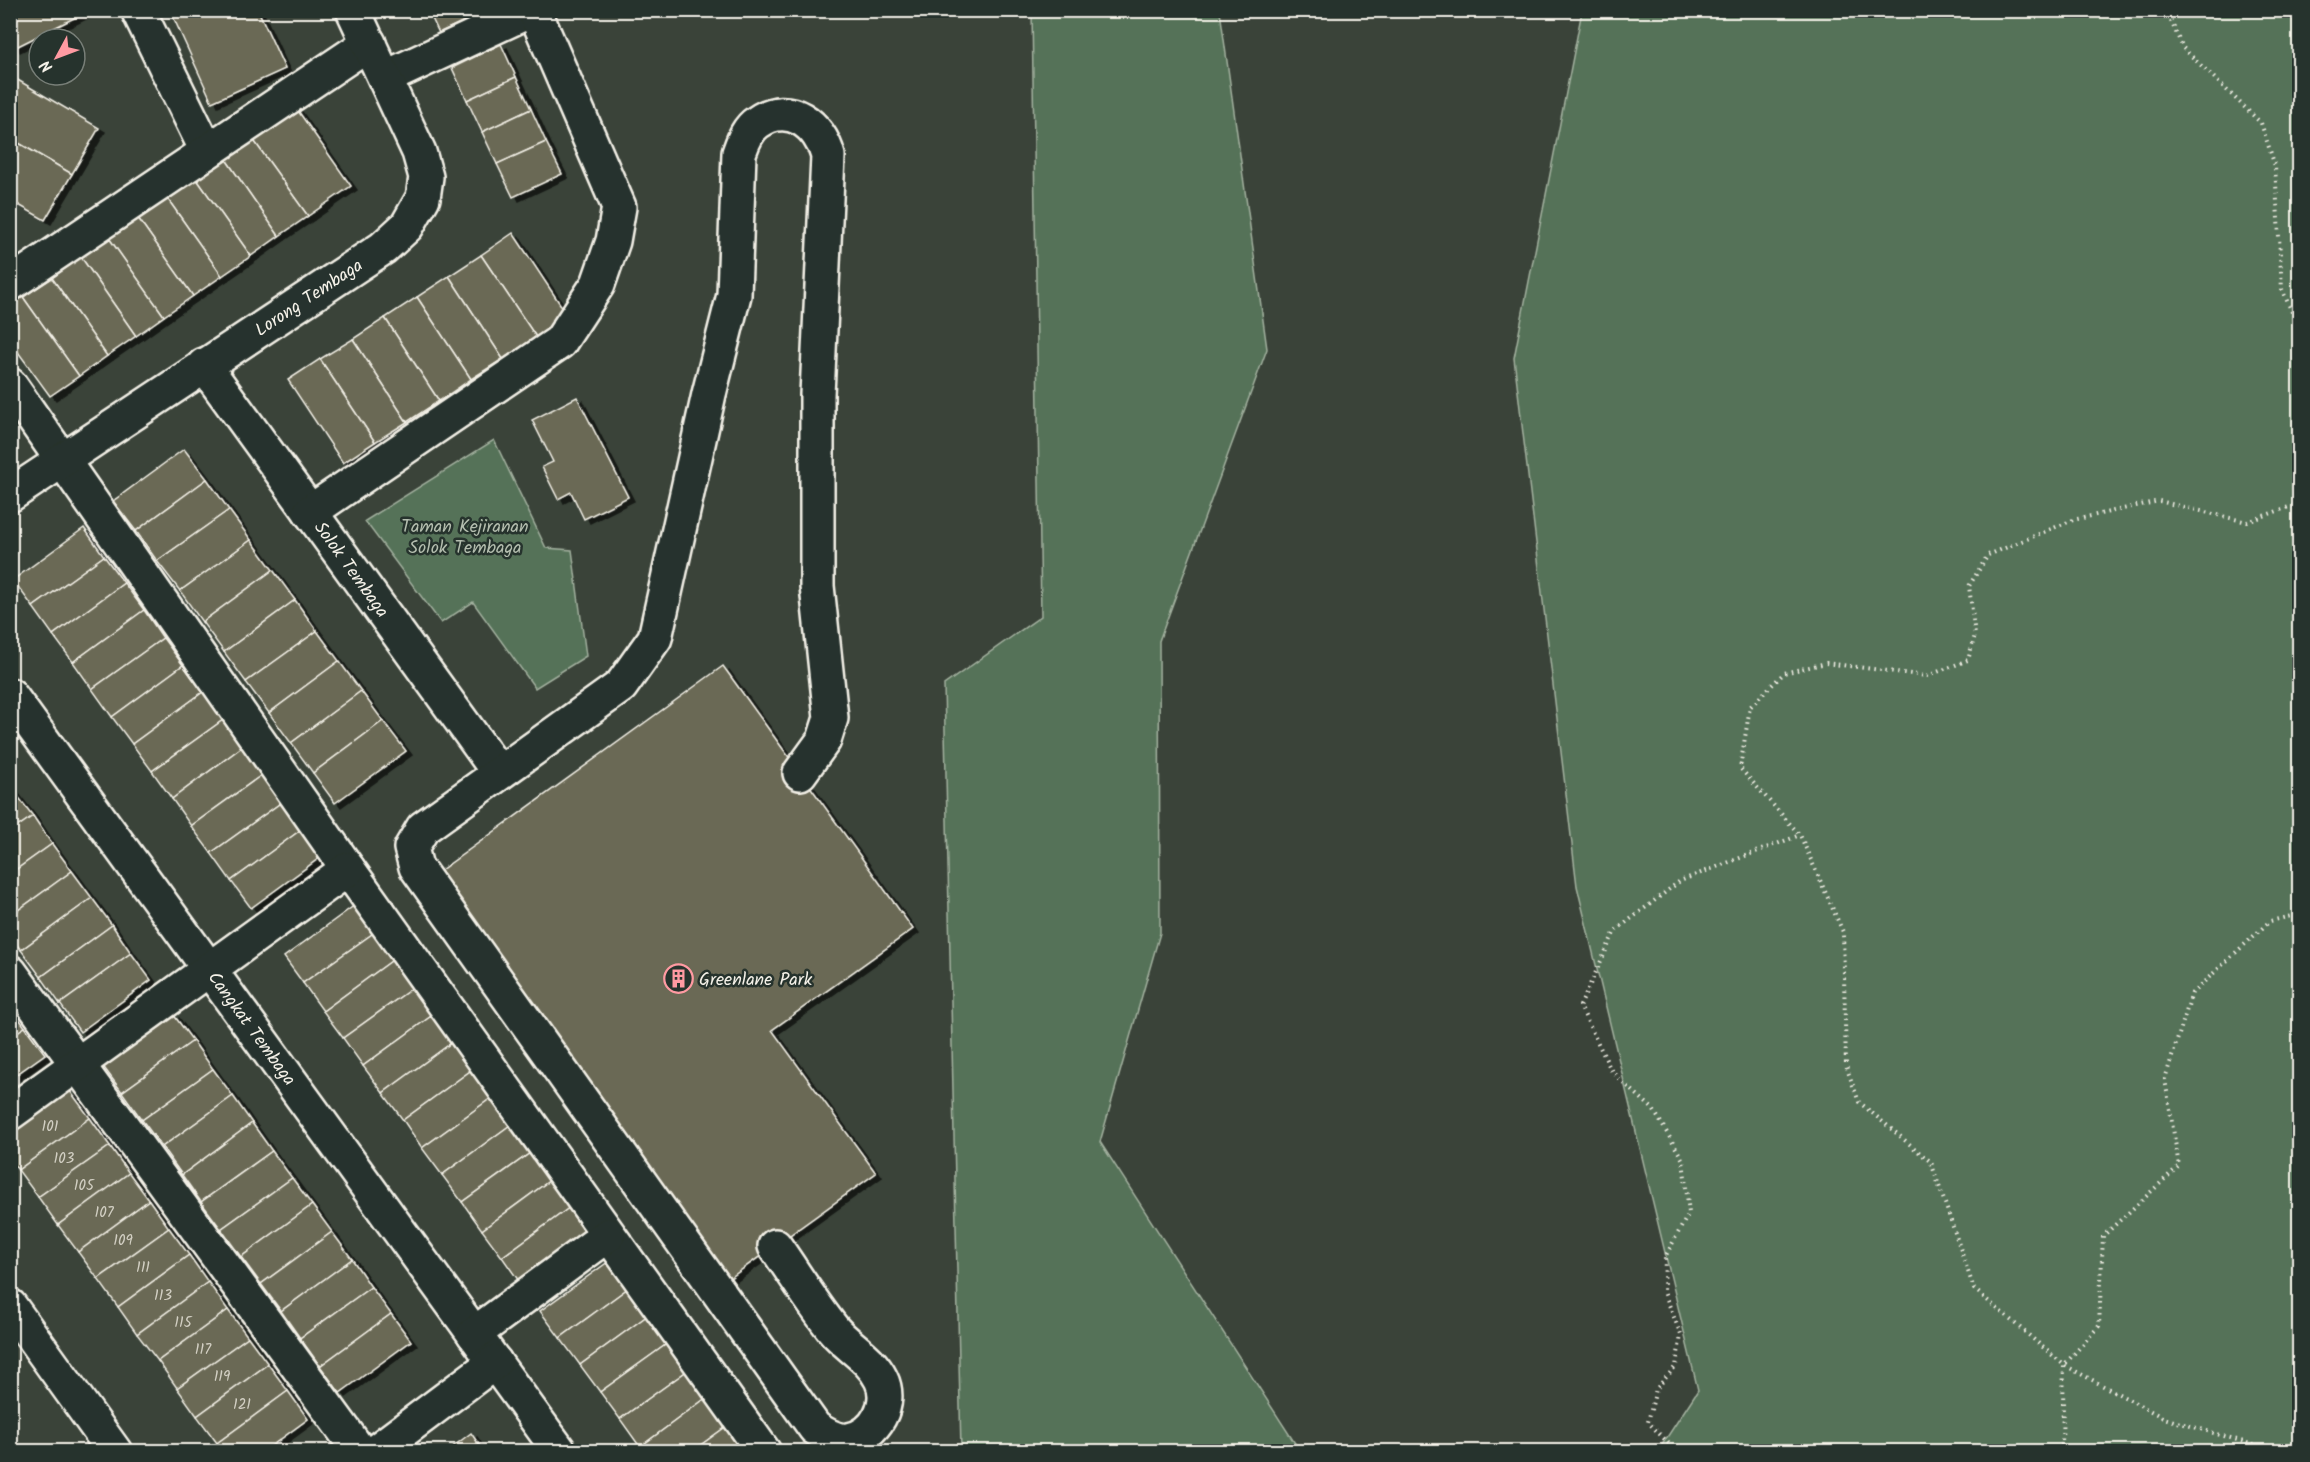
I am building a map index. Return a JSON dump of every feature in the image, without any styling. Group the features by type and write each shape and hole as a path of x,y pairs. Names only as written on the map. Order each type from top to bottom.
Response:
{"street":[{"path":"138,10 207,152"},
{"name":"Lorong Tembaga","path":"10,495 383,248 407,226 423,198 426,177 419,152 353,10"},
{"path":"310,512 560,342 598,284 614,241 618,207 533,10 385,78"},
{"path":"10,284 369,43"},
{"path":"775,1245 834,1330 871,1362 882,1381 884,1401 881,1416 868,1431 849,1440 829,1437 814,1428 416,867 411,848 423,828 621,686 655,638 709,394 734,295 739,153 746,135 758,122 774,115 791,115 808,122 825,141 828,156 817,395 817,586 831,718 824,740 800,773"},
{"name":"Solok Tembaga","path":"204,365 499,773"},
{"path":"10,385 348,869 764,1452"},
{"name":"Cangkat Tembaga","path":"10,695 560,1452"},
{"path":"10,1113 348,869"},
{"path":"10,972 360,1452"},
{"path":"474,1334 608,1235"},
{"path":"10,1306 115,1452"},
{"path":"375,1452 495,1362"}],"path":[{"path":"2166,10 2182,48 2261,123 2275,166 2282,289 2300,331"},
{"path":"2277,1452 2164,1418 2064,1365 1974,1289 1931,1162 1859,1102 1846,1066 1843,932 1800,835 1740,768 1750,707 1784,672 1826,663 1928,676 1968,660 1975,635 1969,586 1988,555 2073,520 2159,501 2247,522 2300,503"},
{"path":"1677,1452 1648,1422 1656,1389 1676,1366 1681,1335 1664,1292 1665,1257 1689,1213 1683,1160 1653,1110 1612,1072 1580,1006 1615,931 1680,881 1800,835"},
{"path":"2051,1452 2062,1445 2064,1365 2099,1326 2103,1236 2179,1166 2165,1078 2192,993 2270,921 2300,914"}],"green space":[{"path":"1032,11 1220,11 1267,349 1159,641 1160,933 1100,1142 1300,1451 961,1451 944,685 1041,616"},
{"path":"1582,11 2299,11 2299,1451 1658,1451 1698,1390 1577,886 1514,358"},
{"name":"Taman Kejiranan Solok Tembaga","path":"494,440 546,548 572,550 586,656 535,688 473,602 441,623 365,521"}],"building":[{"path":"10,10 90,10 56,27 27,27 27,42 14,48 10,42"},
{"path":"170,10 258,10 285,69 212,102"},
{"path":"428,10 488,10 439,33"},
{"path":"501,44 516,77 467,100 452,68"},
{"path":"516,77 531,109 482,132 467,100"},
{"path":"16,79 99,128 72,174 10,138 10,89"},
{"path":"296,108 351,186 308,216 252,138"},
{"path":"531,109 546,142 497,164 482,132"},
{"path":"10,138 72,174 45,220 10,200"},
{"path":"252,138 308,216 279,236 225,158"},
{"path":"546,142 562,174 513,197 497,164"},
{"path":"225,158 279,236 251,256 196,178"},
{"path":"196,178 251,256 222,276 167,198"},
{"path":"167,198 222,276 193,296 138,218"},
{"path":"138,218 193,296 164,316 109,238"},
{"path":"513,233 568,316 536,337 481,255"},
{"path":"109,238 164,316 136,336 81,257"},
{"path":"481,255 536,337 503,359 449,276"},
{"path":"81,257 136,336 107,356 52,278"},
{"path":"449,276 503,359 471,379 417,297"},
{"path":"52,278 107,356 79,376 23,297"},
{"path":"23,297 79,376 50,396 10,341 10,306"},
{"path":"417,297 471,379 439,401 385,318"},
{"path":"385,318 439,401 407,422 353,339"},
{"path":"353,339 407,422 375,442 320,359"},
{"path":"320,359 375,442 343,463 288,380"},
{"path":"577,397 628,497 584,519 571,492 558,499 542,467 553,462 532,420"},
{"path":"184,449 207,479 136,531 113,501"},
{"path":"207,479 229,510 157,561 136,531"},
{"path":"229,510 251,540 180,591 157,561"},
{"path":"84,528 104,556 33,607 13,580"},
{"path":"251,540 273,570 202,622 180,591"},
{"path":"104,556 124,583 53,635 33,607"},
{"path":"273,570 295,600 224,652 202,622"},
{"path":"124,583 144,610 73,662 53,635"},
{"path":"295,600 317,631 246,682 224,652"},
{"path":"144,610 163,638 92,689 73,662"},
{"path":"317,631 339,661 269,713 246,682"},
{"path":"163,638 183,665 112,717 92,689"},
{"path":"339,661 361,691 291,743 269,713"},
{"path":"183,665 203,692 132,744 112,717"},
{"name":"Greenlane Park","path":"723,666 913,929 772,1030 876,1173 730,1278 437,873"},
{"path":"361,691 383,721 313,773 291,743"},
{"path":"203,692 223,720 152,771 132,744"},
{"path":"223,720 242,747 172,799 152,771"},
{"path":"383,721 406,751 335,803 313,773"},
{"path":"242,747 263,774 191,826 172,799"},
{"path":"263,774 282,802 211,853 191,826"},
{"path":"12,789 33,816 10,832 10,790"},
{"path":"282,802 302,829 231,881 211,853"},
{"path":"33,816 52,844 10,874 10,832"},
{"path":"302,829 322,856 251,908 231,881"},
{"path":"52,844 72,871 10,916 10,874"},
{"path":"72,871 92,898 21,950 10,936 10,916"},
{"path":"92,898 112,925 41,977 21,950"},
{"path":"355,905 375,932 303,983 284,957"},
{"path":"112,925 131,953 60,1004 41,977"},
{"path":"375,932 394,959 323,1011 303,983"},
{"path":"131,953 151,980 80,1032 60,1004"},
{"path":"394,959 414,987 343,1038 323,1011"},
{"path":"414,987 434,1014 363,1066 343,1038"},
{"path":"10,1006 25,1027 10,1037"},
{"path":"173,1014 193,1041 122,1092 102,1065"},
{"path":"434,1014 454,1041 383,1093 363,1066"},
{"path":"25,1027 45,1054 10,1079 10,1037"},
{"path":"193,1041 213,1069 142,1120 122,1092"},
{"path":"454,1041 473,1069 403,1120 383,1093"},
{"path":"213,1069 233,1096 162,1147 142,1120"},
{"path":"473,1069 494,1096 422,1148 403,1120"},
{"path":"70,1091 90,1118 18,1170 10,1159 10,1134"},
{"path":"233,1096 252,1123 182,1175 162,1147"},
{"path":"494,1096 513,1123 442,1175 422,1148"},
{"path":"90,1118 110,1146 38,1197 18,1170"},
{"path":"252,1123 272,1151 201,1202 182,1175"},
{"path":"513,1123 533,1151 462,1202 442,1175"},
{"path":"110,1146 129,1173 58,1225 38,1197"},
{"path":"272,1151 292,1178 221,1229 201,1202"},
{"path":"533,1151 553,1178 482,1230 462,1202"},
{"path":"129,1173 149,1200 78,1252 58,1225"},
{"path":"292,1178 312,1205 241,1257 221,1229"},
{"path":"553,1178 573,1205 502,1257 482,1230"},
{"path":"149,1200 169,1228 98,1279 78,1252"},
{"path":"312,1205 332,1232 261,1284 241,1257"},
{"path":"573,1205 592,1233 521,1284 502,1257"},
{"path":"169,1228 189,1255 118,1307 98,1279"},
{"path":"332,1232 352,1259 281,1311 261,1284"},
{"path":"189,1255 208,1282 137,1334 118,1307"},
{"path":"352,1259 371,1287 300,1338 281,1311"},
{"path":"612,1259 631,1286 560,1338 540,1311"},
{"path":"208,1282 228,1310 158,1361 137,1334"},
{"path":"631,1286 651,1313 580,1365 560,1338"},
{"path":"371,1287 391,1314 320,1366 300,1338"},
{"path":"228,1310 248,1337 177,1388 158,1361"},
{"path":"651,1313 671,1341 600,1392 580,1365"},
{"path":"391,1314 411,1341 340,1393 320,1366"},
{"path":"248,1337 268,1364 197,1416 177,1388"},
{"path":"671,1341 691,1368 620,1419 600,1392"},
{"path":"268,1364 288,1391 217,1443 197,1416"},
{"path":"691,1368 710,1395 640,1447 620,1419"},
{"path":"288,1391 308,1419 263,1452 223,1452 217,1443"},
{"path":"710,1395 731,1423 691,1452 643,1452 640,1447"},
{"path":"731,1423 748,1452 691,1452"},
{"path":"471,1433 484,1452 446,1452"}],"place":[{"name":"Greenlane Park","path":"678,979"}]}
